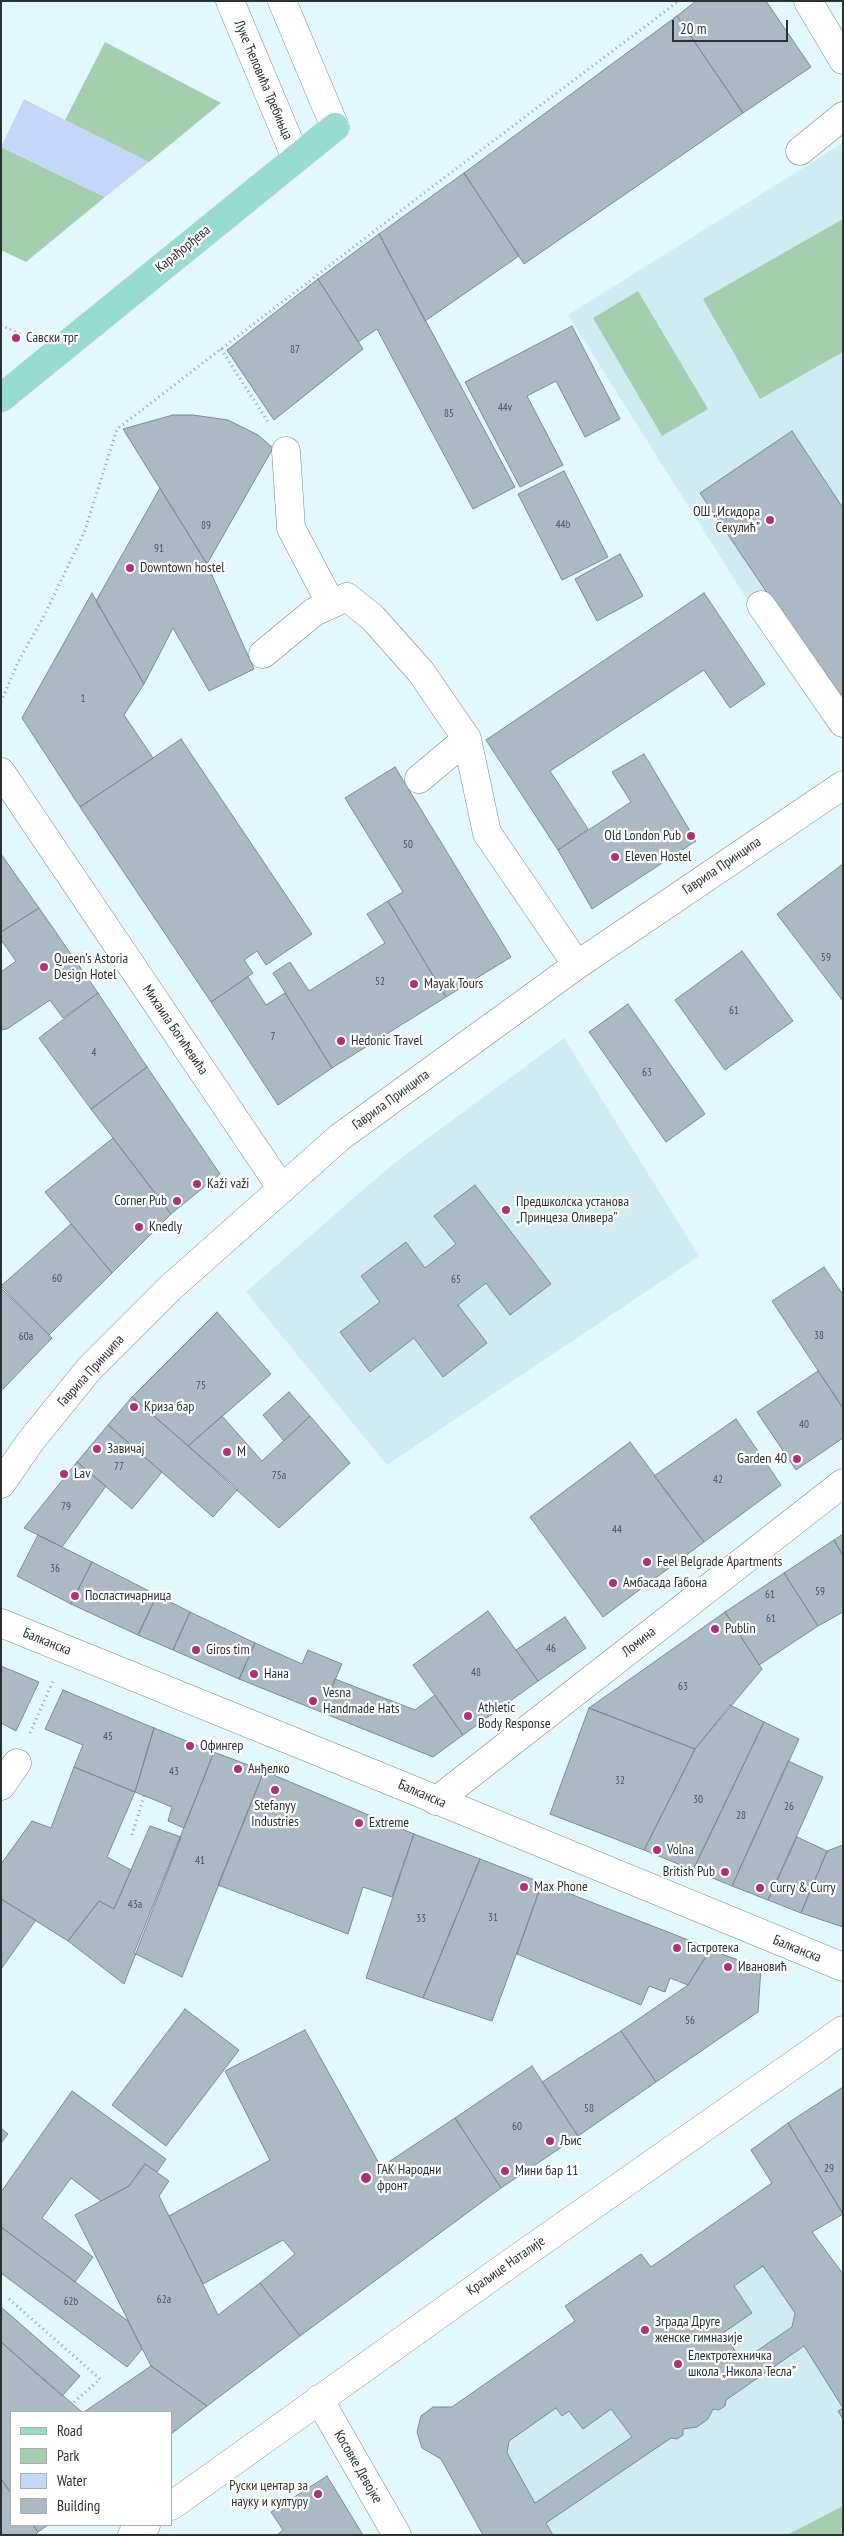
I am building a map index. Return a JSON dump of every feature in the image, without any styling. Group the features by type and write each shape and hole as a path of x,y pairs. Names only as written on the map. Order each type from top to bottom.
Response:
{"main road":[{"name":"Карађорђева","path":"1,398 33,374 170,259 336,127"}],"street":[{"name":"Луке Ћеловића Требињца","path":"230,1 296,158"},
{"path":"282,1 336,127"},
{"path":"808,1 843,60"},
{"path":"800,150 843,116"},
{"path":"286,451 291,528 331,604"},
{"path":"263,654 314,612 346,597 373,618 421,672 467,739 487,833 576,965"},
{"path":"761,605 843,723"},
{"path":"419,779 467,739"},
{"name":"Михаила Богићевића","path":"1,772 282,1189"},
{"name":"Гаврила Принципа","path":"1,1484 30,1442 89,1369 169,1289 340,1137 576,965 843,785"},
{"name":"Ломина","path":"436,1800 843,1483"},
{"name":"Балканска","path":"1,1623 843,1967"},
{"path":"1,1786 17,1763"},
{"name":"Краљице Наталије","path":"172,2505 319,2399 843,2030"},
{"name":"Косовке Девојке","path":"319,2399 397,2535"},
{"path":"132,2535 145,2526"}],"path":[{"path":"1,702 18,662 45,614 84,533 117,429 679,1"},
{"path":"1,325 22,335"},
{"path":"221,349 286,451"},
{"path":"17,1763 54,1677"},
{"path":"132,1835 144,1796"},
{"path":"9,2299 100,2379 72,2404"}],"shaded area":[{"name":"ОШ „Исидора Секулић”","path":"843,143 843,725 831,733 568,315"},
{"name":"Предшколска установа „Принцеза Оливера”","path":"564,1038 699,1256 387,1465 246,1292 393,1164"},
{"name":"Електротехничка школа „Никола Тесла”","path":"788,2123 843,2214 812,2232 843,2274 843,2535 483,2535 442,2459 422,2448 417,2432 421,2416 433,2407 452,2407 575,2321 565,2306 641,2254 651,2267 772,2183 751,2150"}],"green space":[{"path":"105,42 221,103 149,162 65,120"},
{"path":"1,147 105,197 26,262 1,250"},
{"path":"843,219 843,352 760,399 703,299"},
{"path":"638,291 708,409 662,436 593,318"},
{"path":"843,2506 843,2535 787,2535"}],"water":[{"path":"24,99 149,162 105,197 1,147"}],"building":[{"path":"696,1 766,1 811,67 743,113 677,16"},
{"path":"677,16 743,113 524,264 464,173"},
{"path":"464,173 519,256 425,321 379,234"},
{"path":"379,234 515,487 473,509 377,329 358,342 318,279"},
{"path":"318,279 363,349 274,420 227,350"},
{"path":"572,326 620,419 585,437 556,381 527,396 563,465 520,487 465,382"},
{"path":"173,415 193,415 228,420 258,435 273,448 207,564 123,429"},
{"path":"792,431 843,508 843,693 837,697 700,493"},
{"path":"564,471 608,557 562,580 518,494"},
{"path":"160,488 207,564 254,669 209,691 173,628 144,684 96,601"},
{"path":"620,554 643,596 597,621 575,579"},
{"path":"92,593 144,684 124,715 153,758 80,807 22,718"},
{"path":"704,593 765,684 730,708 704,670 550,771 588,829 558,850 486,740"},
{"path":"181,739 312,934 266,965 257,951 244,960 253,973 211,1002 80,807"},
{"path":"644,754 696,841 592,909 558,850 631,802 612,772"},
{"path":"395,767 511,957 446,997 388,901 403,892 345,798"},
{"path":"1,854 39,908 1,932"},
{"path":"843,864 843,1001 777,914"},
{"path":"388,901 446,997 332,1068 273,973 290,962 309,991 385,943 367,914"},
{"name":"Queen’s Astoria Design Hotel","path":"39,908 98,993 63,1018 50,1000 7,1029 1,1030 1,972 16,961 1,940 1,932"},
{"path":"742,951 793,1021 725,1070 675,1000"},
{"path":"248,977 266,1005 285,993 332,1068 278,1105 211,1002"},
{"path":"98,993 147,1067 91,1109 39,1038"},
{"path":"628,1004 705,1114 666,1142 589,1032"},
{"path":"147,1067 220,1174 171,1214 91,1109"},
{"path":"113,1138 171,1214 112,1273 45,1192"},
{"path":"475,1185 551,1284 510,1315 486,1283 458,1305 487,1343 443,1377 414,1338 370,1372 340,1332 380,1302 361,1276 406,1242 425,1268 456,1244 434,1216"},
{"path":"71,1224 112,1273 49,1335 1,1286"},
{"path":"824,1267 843,1295 843,1408 772,1301"},
{"path":"1,1288 52,1338 3,1389 1,1388"},
{"path":"217,1312 271,1374 188,1446 132,1397"},
{"path":"818,1371 843,1408 843,1438 796,1470 757,1412"},
{"path":"289,1392 310,1416 284,1441 263,1415"},
{"path":"132,1397 238,1489 213,1517 108,1425"},
{"path":"222,1416 262,1461 310,1416 350,1463 279,1528 188,1446"},
{"path":"736,1419 781,1485 704,1542 654,1476"},
{"path":"108,1425 162,1472 132,1509 77,1462"},
{"path":"630,1442 704,1542 603,1617 530,1517"},
{"path":"77,1462 106,1486 62,1547 24,1528"},
{"path":"843,1534 843,1556 834,1540"},
{"path":"38,1535 92,1562 71,1604 17,1576"},
{"path":"834,1540 843,1556 843,1612 818,1626 784,1573"},
{"path":"92,1562 157,1595 138,1635 71,1604"},
{"path":"784,1573 818,1626 759,1665 725,1612"},
{"path":"157,1595 190,1612 173,1650 138,1635"},
{"path":"488,1611 538,1681 463,1735 413,1665"},
{"path":"190,1612 255,1643 239,1679 173,1650"},
{"path":"725,1612 762,1669 695,1749 589,1708"},
{"path":"565,1617 586,1648 538,1681 516,1650"},
{"path":"255,1643 302,1664 308,1650 342,1664 321,1712 239,1679"},
{"path":"1,1666 39,1682 16,1731 1,1723"},
{"path":"335,1679 415,1710 435,1695 463,1735 433,1757 321,1712"},
{"path":"63,1690 154,1728 135,1792 74,1767 83,1745 45,1729"},
{"path":"730,1705 764,1722 693,1870 644,1850 695,1749"},
{"path":"589,1708 695,1749 644,1850 550,1814"},
{"path":"764,1722 799,1739 732,1886 693,1870"},
{"path":"154,1728 214,1752 184,1828 168,1821 172,1807 135,1792"},
{"path":"214,1752 264,1771 182,1977 134,1953"},
{"path":"788,1761 823,1777 768,1900 732,1886"},
{"path":"74,1767 135,1792 107,1857 131,1870 114,1909 99,1901 68,1941 1,1899 1,1864 32,1821 51,1828"},
{"path":"264,1771 414,1834 392,1897 363,1887 348,1934 218,1885"},
{"path":"150,1826 181,1837 124,1984 68,1941 99,1901 114,1909"},
{"path":"414,1834 480,1859 423,1998 366,1978"},
{"path":"797,1837 827,1851 801,1913 768,1900"},
{"path":"843,1845 843,1927 801,1913 827,1851"},
{"path":"480,1859 542,1883 492,2021 423,1998"},
{"path":"542,1883 710,1950 688,1985 670,1978 665,1992 649,1986 641,2005 517,1954"},
{"path":"1,1899 36,1920 1,1969"},
{"path":"710,1950 761,1968 758,2012 656,2082 621,2031 688,1985"},
{"path":"185,2009 239,2050 166,2146 112,2105"},
{"name":"ГАК Народни фронт","path":"305,2030 381,2167 455,2118 501,2188 300,2336 260,2283 295,2254 283,2240 203,2284 169,2216 270,2160 225,2071"},
{"path":"621,2031 656,2082 578,2136 542,2082"},
{"path":"532,2066 578,2136 501,2188 455,2118"},
{"path":"843,2087 843,2214 788,2123"},
{"path":"72,2091 166,2159 157,2172 145,2164 129,2186 101,2201 71,2178 42,2218 93,2257 75,2282 1,2227 1,2192"},
{"name":"Електротехничка школа „Никола Тесла”","path":"788,2123 843,2214 812,2232 843,2274 843,2408 804,2346 726,2400 725,2406 719,2410 713,2409 708,2419 697,2427 683,2429 683,2435 677,2439 671,2438 546,2523 553,2535 483,2535 441,2459 422,2448 417,2432 421,2416 433,2407 452,2407 575,2321 565,2306 641,2254 651,2267 772,2183 751,2150","holes":["763,2266 795,2313 792,2327 742,2361 723,2333 752,2313 734,2286","556,2408 562,2416 569,2411 583,2429 611,2409 632,2437 535,2503 507,2453 509,2441"]},
{"path":"1,2128 8,2134 1,2143"},
{"path":"145,2164 169,2181 159,2196 218,2315 260,2283 300,2336 207,2406 151,2366 75,2215 129,2186"},
{"path":"1,2227 128,2321 142,2349 127,2367 1,2273"},
{"path":"1,2307 80,2376 62,2396 1,2342"},
{"path":"1,2342 81,2411 10,2411 10,2492 1,2479"},
{"path":"151,2366 207,2406 172,2433 172,2411 85,2411"},
{"path":"843,2408 843,2419 838,2411"},
{"name":"Руски центар за науку и културу","path":"327,2476 363,2535 277,2535 283,2530 271,2512"},
{"path":"1,2479 10,2492 10,2526 34,2526 38,2532 35,2535 1,2535"},
{"path":"34,2526 47,2526 38,2532"}],"place":[{"name":"Савски трг","path":"16,338"},
{"name":"ОШ „Исидора Секулић”","path":"770,520"},
{"name":"Downtown hostel","path":"130,568"},
{"name":"Old London Pub","path":"691,836"},
{"name":"Eleven Hostel","path":"615,857"},
{"name":"Queen’s Astoria Design Hotel","path":"44,967"},
{"name":"Mayak Tours","path":"414,984"},
{"name":"Hedonic Travel","path":"341,1041"},
{"name":"Kaži važi","path":"197,1184"},
{"name":"Corner Pub","path":"177,1201"},
{"name":"Предшколска установа „Принцеза Оливера”","path":"506,1210"},
{"name":"Knedly","path":"139,1227"},
{"name":"Криза бар","path":"134,1407"},
{"name":"Завичај","path":"97,1449"},
{"name":"M","path":"227,1452"},
{"name":"Garden 40","path":"797,1459"},
{"name":"Lav","path":"64,1474"},
{"name":"Feel Belgrade Apartments","path":"647,1562"},
{"name":"Амбасада Габона","path":"613,1583"},
{"name":"Посластичарница","path":"75,1596"},
{"name":"Publin","path":"715,1629"},
{"name":"Giros tim","path":"196,1650"},
{"name":"Нана","path":"254,1674"},
{"name":"Vesna Handmade Hats","path":"313,1701"},
{"name":"Athletic Body Response","path":"468,1716"},
{"name":"Офингер","path":"190,1746"},
{"name":"Анђелко","path":"238,1769"},
{"name":"Stefanyy Industries","path":"275,1790"},
{"name":"Extreme","path":"359,1823"},
{"name":"Volna","path":"657,1850"},
{"name":"British Pub","path":"725,1872"},
{"name":"Max Phone","path":"524,1887"},
{"name":"Curry & Curry","path":"760,1888"},
{"name":"Гастротека","path":"677,1948"},
{"name":"Ивановић","path":"728,1967"},
{"name":"Љис","path":"550,2141"},
{"name":"Мини бар 11","path":"505,2171"},
{"name":"ГАК Народни фронт","path":"366,2178"},
{"name":"Зграда Друге женске гимназије","path":"645,2330"},
{"name":"Електротехничка школа „Никола Тесла”","path":"678,2364"},
{"name":"Руски центар за науку и културу","path":"318,2494"}]}
